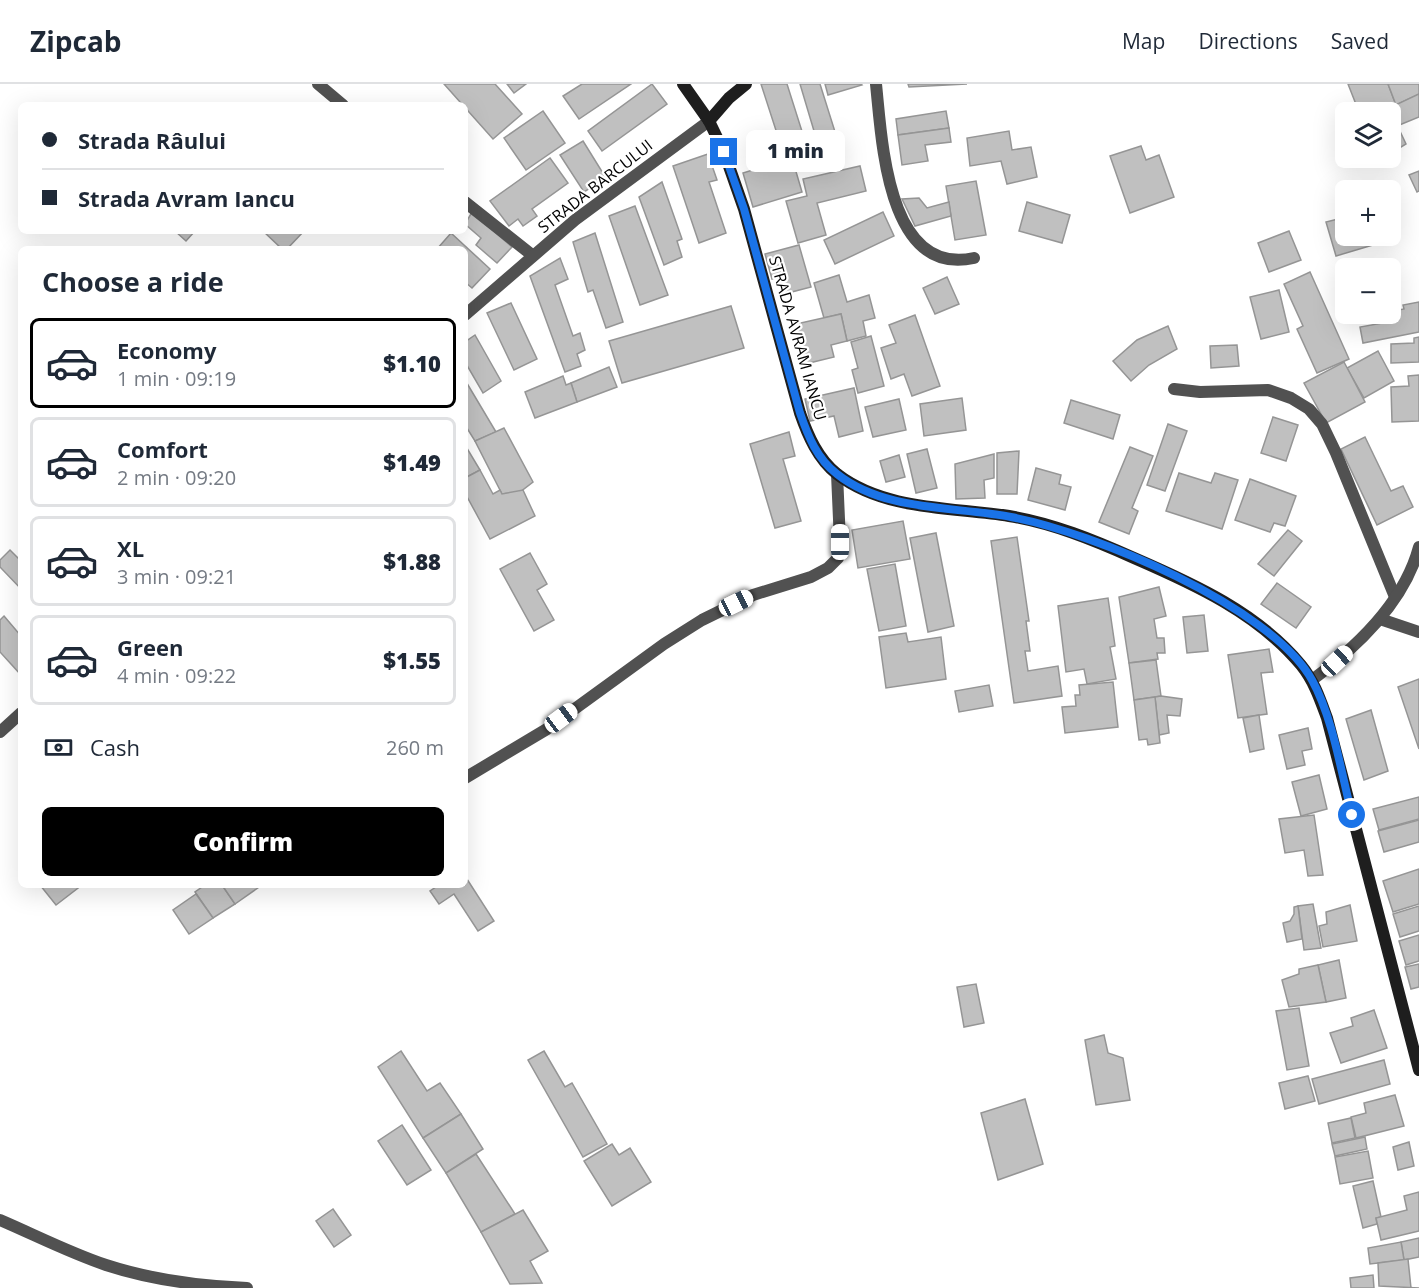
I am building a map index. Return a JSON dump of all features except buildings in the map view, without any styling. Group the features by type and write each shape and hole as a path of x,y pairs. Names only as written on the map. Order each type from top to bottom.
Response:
{"main road":[{"name":"STRADA AVRAM IANCU","path":"683,84 709,120 724,152 744,209 800,413 820,457 837,474 860,487 891,499 1038,522 1115,550 1191,583 1237,611 1288,651 1312,680 1327,718 1419,1070"},
{"name":"STRADA BARCULUI","path":"709,120 729,98 746,84"}],"street":[{"path":"318,84 339,102"},
{"path":"876,84 888,175 897,208 909,231 922,246 949,261 974,258"},
{"name":"STRADA BARCULUI","path":"468,312 532,255 584,213 709,120"},
{"path":"468,204 532,255"},
{"path":"1174,389 1200,392 1269,390 1292,398 1309,410 1322,424 1336,453 1395,597"},
{"path":"468,776 547,729 664,644 702,620 753,595 811,577 828,568 838,558 840,542 837,474"},
{"path":"1312,680 1337,661 1380,619 1407,577 1419,547"},
{"path":"1380,619 1419,632"},
{"path":"0,732 18,716"},
{"path":"0,1220 104,1264 146,1276 177,1283 247,1288"}],"route":[{"path":"724,152 744,209 800,413 820,457 837,474 860,487 891,499 1009,516 1066,530 1191,583 1246,616 1288,651 1312,680 1327,718 1352,815"}]}
